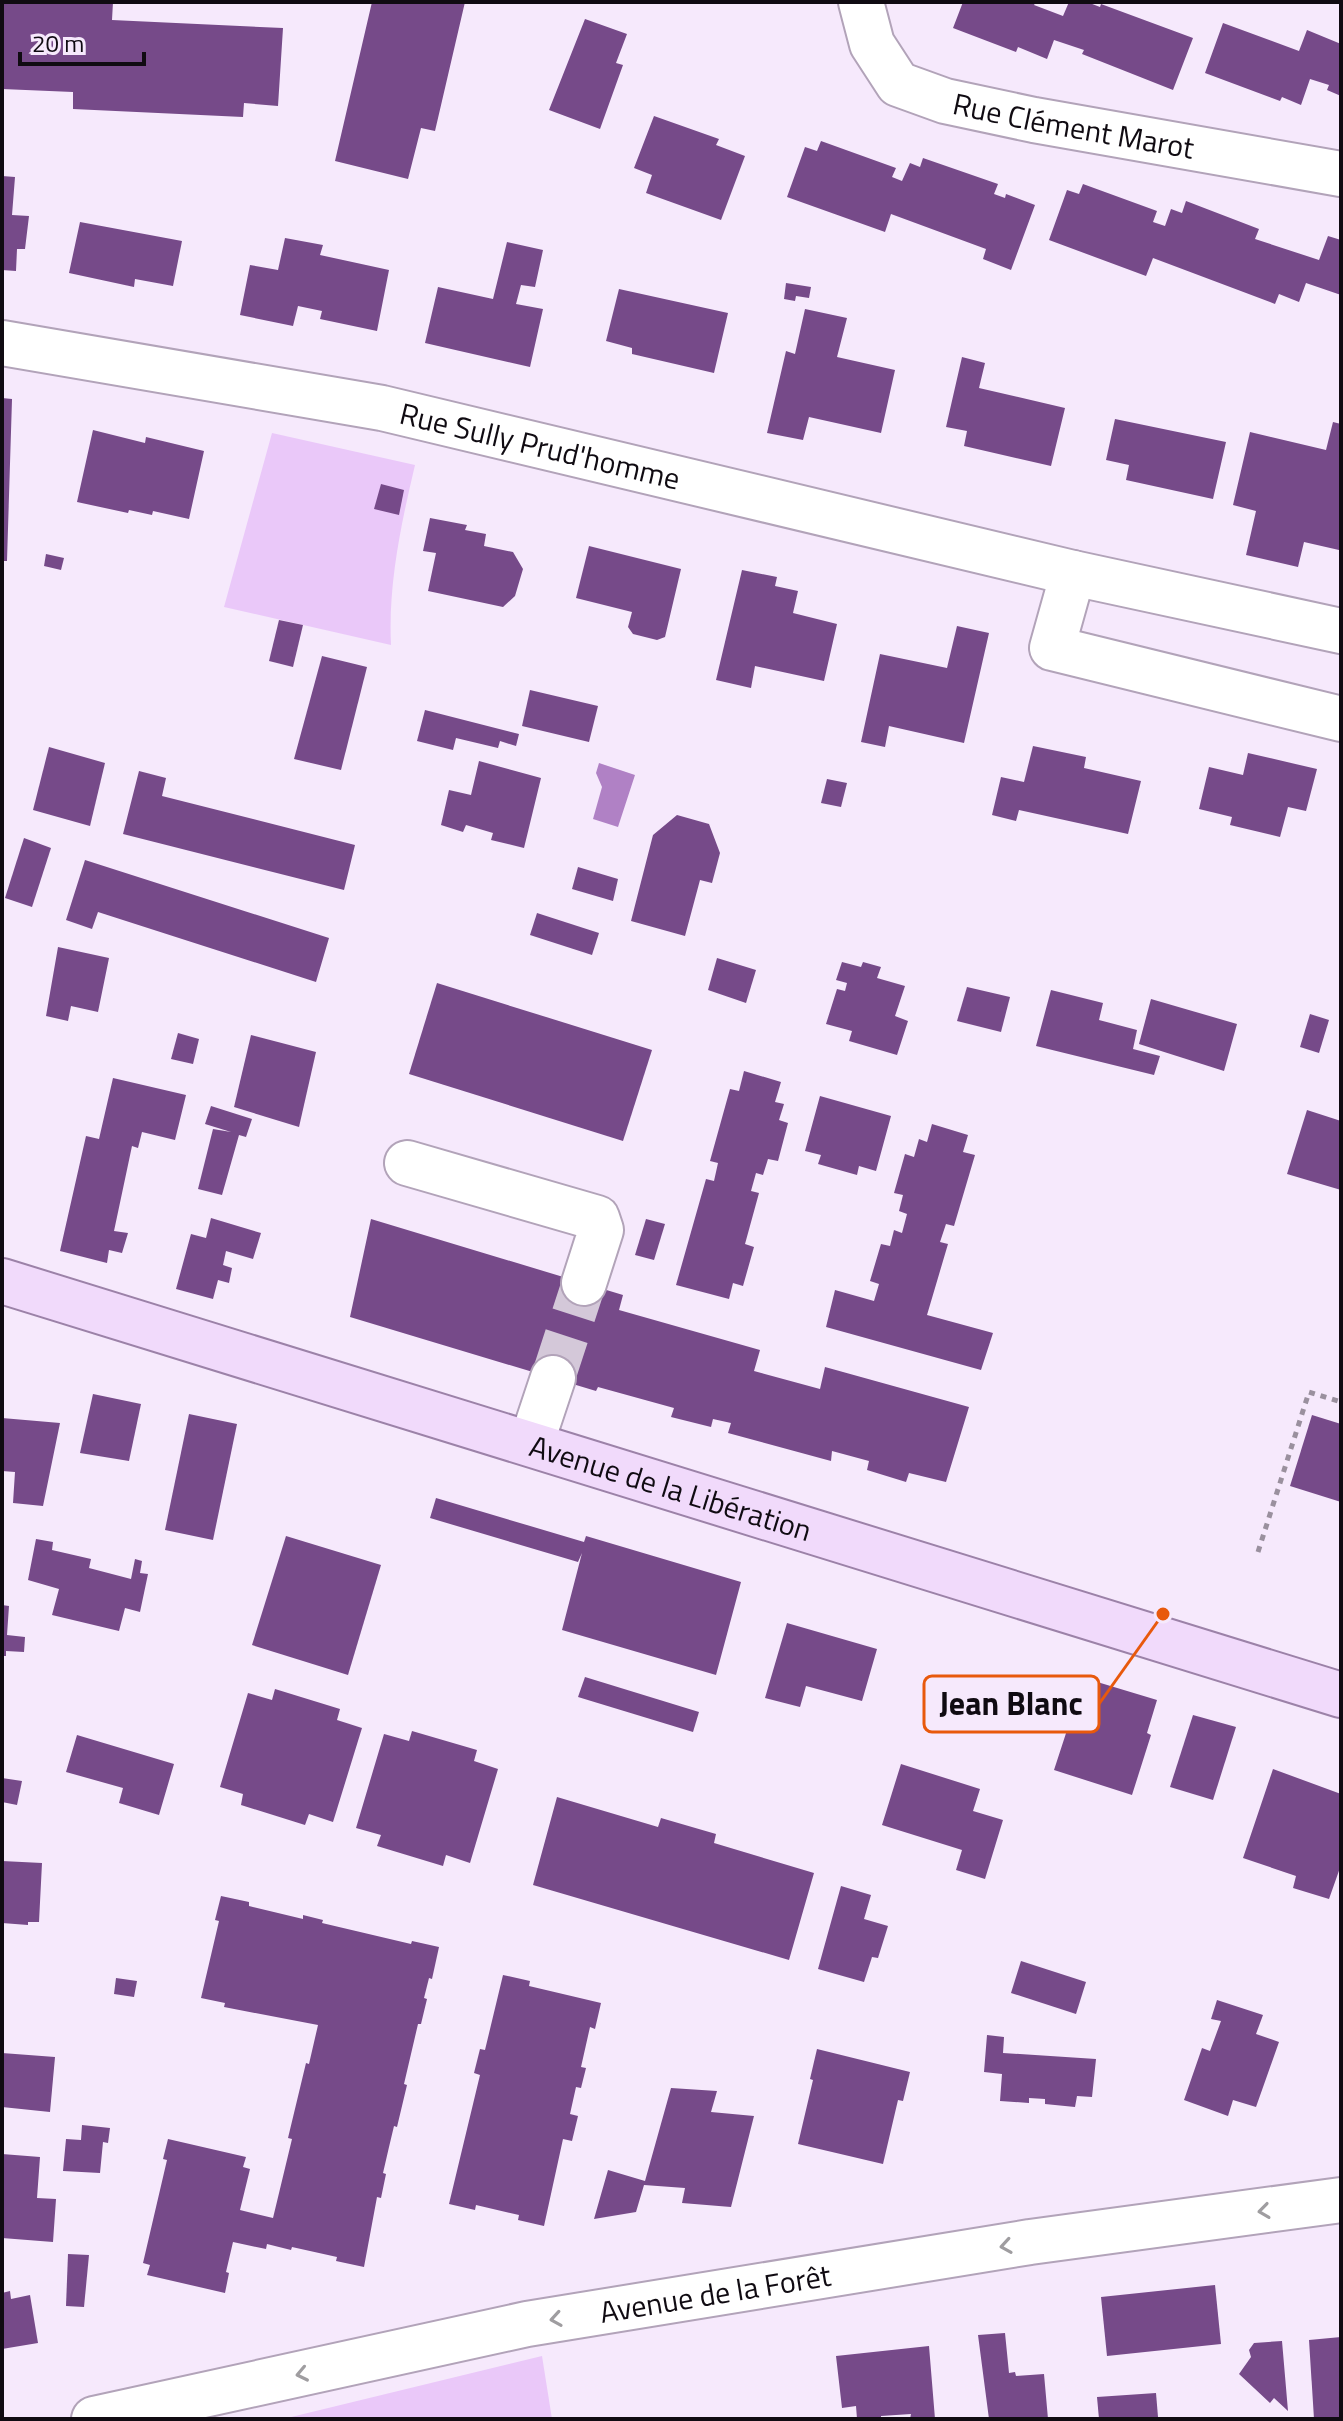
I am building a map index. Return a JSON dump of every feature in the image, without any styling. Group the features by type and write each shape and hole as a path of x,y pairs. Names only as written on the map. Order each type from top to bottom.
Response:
{"main road":[{"name":"Avenue de la Libération","path":"2,1281 1341,1695"}],"street":[{"name":"Rue Clément Marot","path":"861,2 872,44 898,84 933,97 1034,120 1341,174"},
{"name":"Rue Sully Prud'homme","path":"2,343 382,408 1073,573 1341,631"},
{"path":"1073,573 1052,648 1341,719"},
{"path":"407,1163 597,1218 601,1230 584,1283"},
{"path":"531,1444 553,1378"},
{"name":"Avenue de la Forêt","path":"97,2418 527,2324 1030,2242 1341,2200"}],"path":[{"path":"1258,1552 1309,1392 1341,1402"}],"shaded area":[{"path":"272,433 415,465 394,577 391,645 224,607"},
{"path":"599,763 635,775 618,827 593,819 602,787 596,773"},
{"path":"542,2356 552,2419 283,2419"}],"building":[{"path":"2,2 113,2 112,20 283,28 278,106 244,103 243,117 73,109 73,92 2,89"},
{"path":"372,2 465,2 435,131 421,128 408,179 335,161"},
{"path":"963,2 1036,2 1034,5 1063,16 1069,2 1087,2 1100,7 1101,4 1193,38 1173,90 1082,54 1084,50 1054,40 1047,59 1018,47 1016,52 953,28"},
{"path":"585,19 627,34 616,63 623,65 600,129 549,110"},
{"path":"1223,23 1299,51 1307,30 1341,44 1341,96 1327,90 1329,85 1310,79 1301,105 1282,97 1280,101 1205,73"},
{"path":"654,116 719,139 716,145 745,156 721,220 646,193 652,175 634,168"},
{"path":"821,141 896,168 892,177 902,181 910,163 920,167 923,158 998,184 994,194 1005,198 1006,194 1035,205 1011,270 983,259 986,249 891,214 885,232 787,197 805,147 817,151"},
{"path":"2,176 15,177 12,215 29,216 25,249 17,249 16,271 2,270"},
{"path":"1083,184 1157,211 1153,222 1165,226 1171,209 1182,213 1186,201 1259,229 1255,239 1319,260 1328,236 1341,240 1341,295 1306,283 1299,302 1279,294 1275,304 1153,258 1146,276 1049,240 1067,190 1079,194"},
{"path":"80,222 182,241 173,286 135,279 134,287 69,273"},
{"path":"285,238 323,245 320,255 389,270 377,331 320,319 322,311 298,306 293,326 240,315 250,265 278,270"},
{"path":"507,242 543,250 535,287 521,285 516,304 543,309 530,367 425,343 438,287 493,299"},
{"path":"786,283 811,287 809,298 796,296 795,301 784,299"},
{"path":"619,289 728,313 714,373 632,354 632,348 606,341"},
{"path":"805,309 847,318 837,357 895,370 881,433 809,417 803,440 767,433 786,351 795,354"},
{"path":"962,357 985,363 979,388 1065,408 1051,466 964,446 967,431 946,427"},
{"path":"2,398 12,399 7,561 2,561"},
{"path":"1115,419 1226,442 1213,499 1126,480 1129,465 1106,460"},
{"path":"1333,422 1341,424 1339,550 1304,542 1298,567 1246,555 1256,511 1233,505 1250,432 1326,450"},
{"path":"93,430 145,443 146,437 204,451 189,519 153,511 152,515 129,510 128,513 77,502"},
{"path":"381,484 404,490 399,515 374,509"},
{"path":"430,518 467,525 465,530 486,534 484,546 513,552 523,569 515,596 503,607 428,591 436,553 423,551"},
{"path":"589,546 681,569 665,637 657,640 633,634 628,627 632,612 576,598"},
{"path":"46,554 64,558 61,570 44,566"},
{"path":"742,570 777,577 775,586 798,591 793,613 837,624 824,681 755,666 751,688 716,680"},
{"path":"279,620 303,625 293,667 269,661"},
{"path":"957,626 989,633 964,743 889,726 885,747 861,742 880,654 947,668"},
{"path":"322,656 367,667 341,770 294,759"},
{"path":"530,690 598,706 589,742 522,726"},
{"path":"425,710 519,734 516,746 500,741 498,748 456,738 453,750 417,741"},
{"path":"1033,746 1086,757 1084,768 1141,781 1128,834 1019,810 1016,821 992,815 1001,777 1024,782"},
{"path":"49,747 105,763 90,826 33,810"},
{"path":"1248,753 1317,769 1306,811 1288,807 1280,837 1230,825 1232,817 1199,809 1209,767 1243,775"},
{"path":"479,761 541,778 524,848 491,840 493,833 466,825 463,832 441,825 449,790 471,795"},
{"path":"139,771 166,778 162,796 355,845 344,890 123,834"},
{"path":"827,779 847,783 841,807 821,803"},
{"path":"677,815 709,824 720,853 712,883 700,880 685,936 631,921 653,835"},
{"path":"24,838 51,848 32,907 5,898"},
{"path":"85,860 329,938 316,982 98,912 92,929 66,920"},
{"path":"578,867 618,879 613,901 572,889"},
{"path":"537,913 599,933 592,955 530,935"},
{"path":"58,947 109,958 98,1012 71,1006 68,1021 46,1016"},
{"path":"717,958 756,970 746,1003 708,990"},
{"path":"842,962 861,967 863,962 881,967 877,978 905,986 895,1016 908,1021 897,1055 849,1041 852,1031 826,1024 837,989 845,991 847,983 836,980"},
{"path":"437,983 652,1050 623,1141 409,1074"},
{"path":"967,987 1010,997 1001,1032 957,1021"},
{"path":"1051,990 1103,1003 1099,1020 1137,1030 1133,1049 1160,1056 1154,1075 1036,1046"},
{"path":"1151,999 1237,1024 1224,1071 1139,1044"},
{"path":"1310,1014 1329,1020 1319,1053 1300,1047"},
{"path":"178,1033 199,1039 193,1064 171,1059"},
{"path":"251,1035 316,1052 299,1127 234,1107"},
{"path":"744,1071 781,1082 775,1102 784,1104 779,1120 788,1123 778,1161 768,1159 763,1175 756,1173 751,1191 759,1193 745,1244 754,1247 743,1286 733,1283 729,1299 676,1285 706,1179 714,1181 718,1163 710,1161 730,1089 739,1091"},
{"path":"113,1078 186,1095 175,1140 142,1132 138,1148 132,1146 114,1231 128,1233 122,1253 109,1250 107,1263 60,1251 86,1136 99,1139"},
{"path":"820,1096 891,1116 876,1171 859,1166 857,1175 818,1164 821,1155 805,1151"},
{"path":"211,1106 252,1119 246,1137 239,1135 222,1195 198,1189 213,1129 231,1132 205,1124"},
{"path":"1307,1110 1341,1121 1341,1190 1287,1174"},
{"path":"932,1124 968,1135 963,1152 975,1155 954,1226 946,1224 940,1242 948,1244 927,1315 993,1333 981,1370 826,1327 835,1290 874,1301 879,1284 870,1281 881,1244 890,1246 894,1230 902,1233 907,1214 899,1211 903,1195 894,1193 905,1154 914,1157 919,1139 927,1142"},
{"path":"211,1218 261,1233 253,1259 226,1251 223,1265 232,1268 229,1283 218,1280 213,1299 176,1289 191,1234 206,1238"},
{"path":"371,1219 623,1295 619,1310 760,1350 754,1371 820,1389 825,1367 969,1407 946,1482 909,1473 906,1482 867,1470 869,1461 832,1451 831,1461 728,1433 731,1423 713,1419 711,1427 671,1417 674,1408 598,1387 596,1391 350,1317"},
{"path":"646,1219 665,1224 654,1260 635,1255"},
{"path":"93,1394 141,1404 129,1461 80,1453"},
{"path":"189,1414 237,1424 213,1540 165,1530"},
{"path":"1312,1415 1341,1424 1341,1502 1290,1486"},
{"path":"2,1418 60,1423 43,1506 13,1503 15,1472 2,1471"},
{"path":"436,1498 584,1542 586,1536 741,1582 716,1675 562,1630 582,1553 578,1562 430,1518"},
{"path":"286,1536 381,1565 348,1675 252,1645"},
{"path":"36,1539 53,1542 52,1550 91,1559 89,1568 131,1579 135,1559 142,1561 140,1573 148,1574 140,1612 125,1608 119,1631 52,1615 59,1589 28,1580"},
{"path":"2,1605 9,1606 7,1635 25,1637 24,1652 6,1651 6,1656 2,1656"},
{"path":"787,1623 877,1649 862,1701 806,1686 800,1707 765,1698"},
{"path":"585,1677 699,1712 693,1732 578,1697"},
{"path":"1084,1678 1157,1700 1147,1733 1151,1735 1132,1795 1054,1770"},
{"path":"275,1689 340,1709 337,1720 362,1728 333,1822 309,1814 305,1825 241,1805 243,1794 220,1787 248,1693 272,1700"},
{"path":"1193,1715 1236,1727 1213,1800 1170,1787"},
{"path":"412,1731 477,1750 474,1761 498,1769 470,1863 446,1855 443,1866 377,1846 381,1835 356,1828 384,1734 409,1741"},
{"path":"77,1735 174,1764 159,1815 119,1803 123,1788 66,1772"},
{"path":"901,1764 980,1789 973,1811 1003,1820 985,1879 956,1870 962,1850 882,1825"},
{"path":"1273,1769 1341,1794 1341,1865 1329,1899 1293,1888 1296,1876 1243,1858"},
{"path":"2,1778 22,1781 17,1805 2,1802"},
{"path":"557,1797 658,1827 661,1818 716,1834 714,1843 814,1873 789,1960 533,1885"},
{"path":"2,1861 42,1863 39,1922 28,1922 28,1925 2,1923"},
{"path":"841,1886 871,1895 864,1919 888,1926 878,1958 872,1957 864,1982 818,1969"},
{"path":"221,1896 303,1919 303,1915 323,1920 322,1923 411,1944 412,1941 439,1947 424,1998 427,1999 421,2024 418,2024 397,2127 394,2126 389,2147 381,2198 377,2197 364,2267 336,2261 337,2257 292,2247 291,2250 267,2244 266,2249 233,2242 225,2293 147,2275 150,2265 143,2263 167,2160 163,2159 168,2139 246,2157 243,2167 250,2169 240,2210 273,2218 292,2139 288,2138 318,2025 224,2007 225,2003 201,1998 219,1921 215,1920"},
{"path":"1021,1961 1086,1982 1076,2014 1011,1993"},
{"path":"503,1975 530,1981 529,1986 601,2003 595,2029 590,2027 581,2067 586,2068 581,2088 576,2087 570,2114 578,2116 572,2141 563,2139 544,2226 518,2220 519,2215 476,2205 475,2210 449,2204 480,2075 474,2073 480,2049 485,2050"},
{"path":"116,1978 137,1981 134,1997 114,1994"},
{"path":"1217,2000 1263,2015 1256,2034 1279,2042 1256,2107 1233,2100 1228,2116 1184,2100 1202,2048 1210,2051 1221,2021 1211,2019"},
{"path":"987,2035 1004,2037 1003,2053 1096,2059 1092,2097 1077,2096 1075,2107 1045,2104 1045,2099 1029,2098 1029,2103 1000,2101 1002,2074 984,2072"},
{"path":"817,2049 910,2072 903,2101 898,2100 883,2164 798,2144"},
{"path":"2,2053 55,2057 50,2112 2,2107"},
{"path":"671,2088 717,2091 711,2112 754,2116 731,2207 682,2203 685,2188 644,2185 636,2212 594,2219 608,2170 645,2181"},
{"path":"82,2125 110,2128 108,2143 103,2142 100,2173 63,2171 66,2139 81,2140"},
{"path":"2,2154 40,2157 37,2198 56,2199 53,2242 2,2238"},
{"path":"68,2254 89,2255 84,2307 66,2306"},
{"path":"1215,2285 1221,2344 1107,2356 1101,2297"},
{"path":"10,2291 11,2299 30,2295 38,2343 2,2349 2,2293"},
{"path":"1005,2333 1009,2373 1015,2372 1016,2376 1044,2374 1048,2419 989,2419 978,2335"},
{"path":"1341,2337 1341,2419 1314,2419 1309,2340"},
{"path":"1282,2341 1288,2411 1274,2398 1270,2403 1239,2374 1251,2357 1249,2350 1254,2343"},
{"path":"929,2346 935,2419 910,2419 911,2414 857,2419 856,2406 842,2408 836,2356"},
{"path":"1156,2393 1158,2417 1099,2419 1097,2397"}],"tunnel":[{"path":"553,1378 584,1283"}],"place":[{"name":"Jean Blanc","path":"1163,1614"}]}
